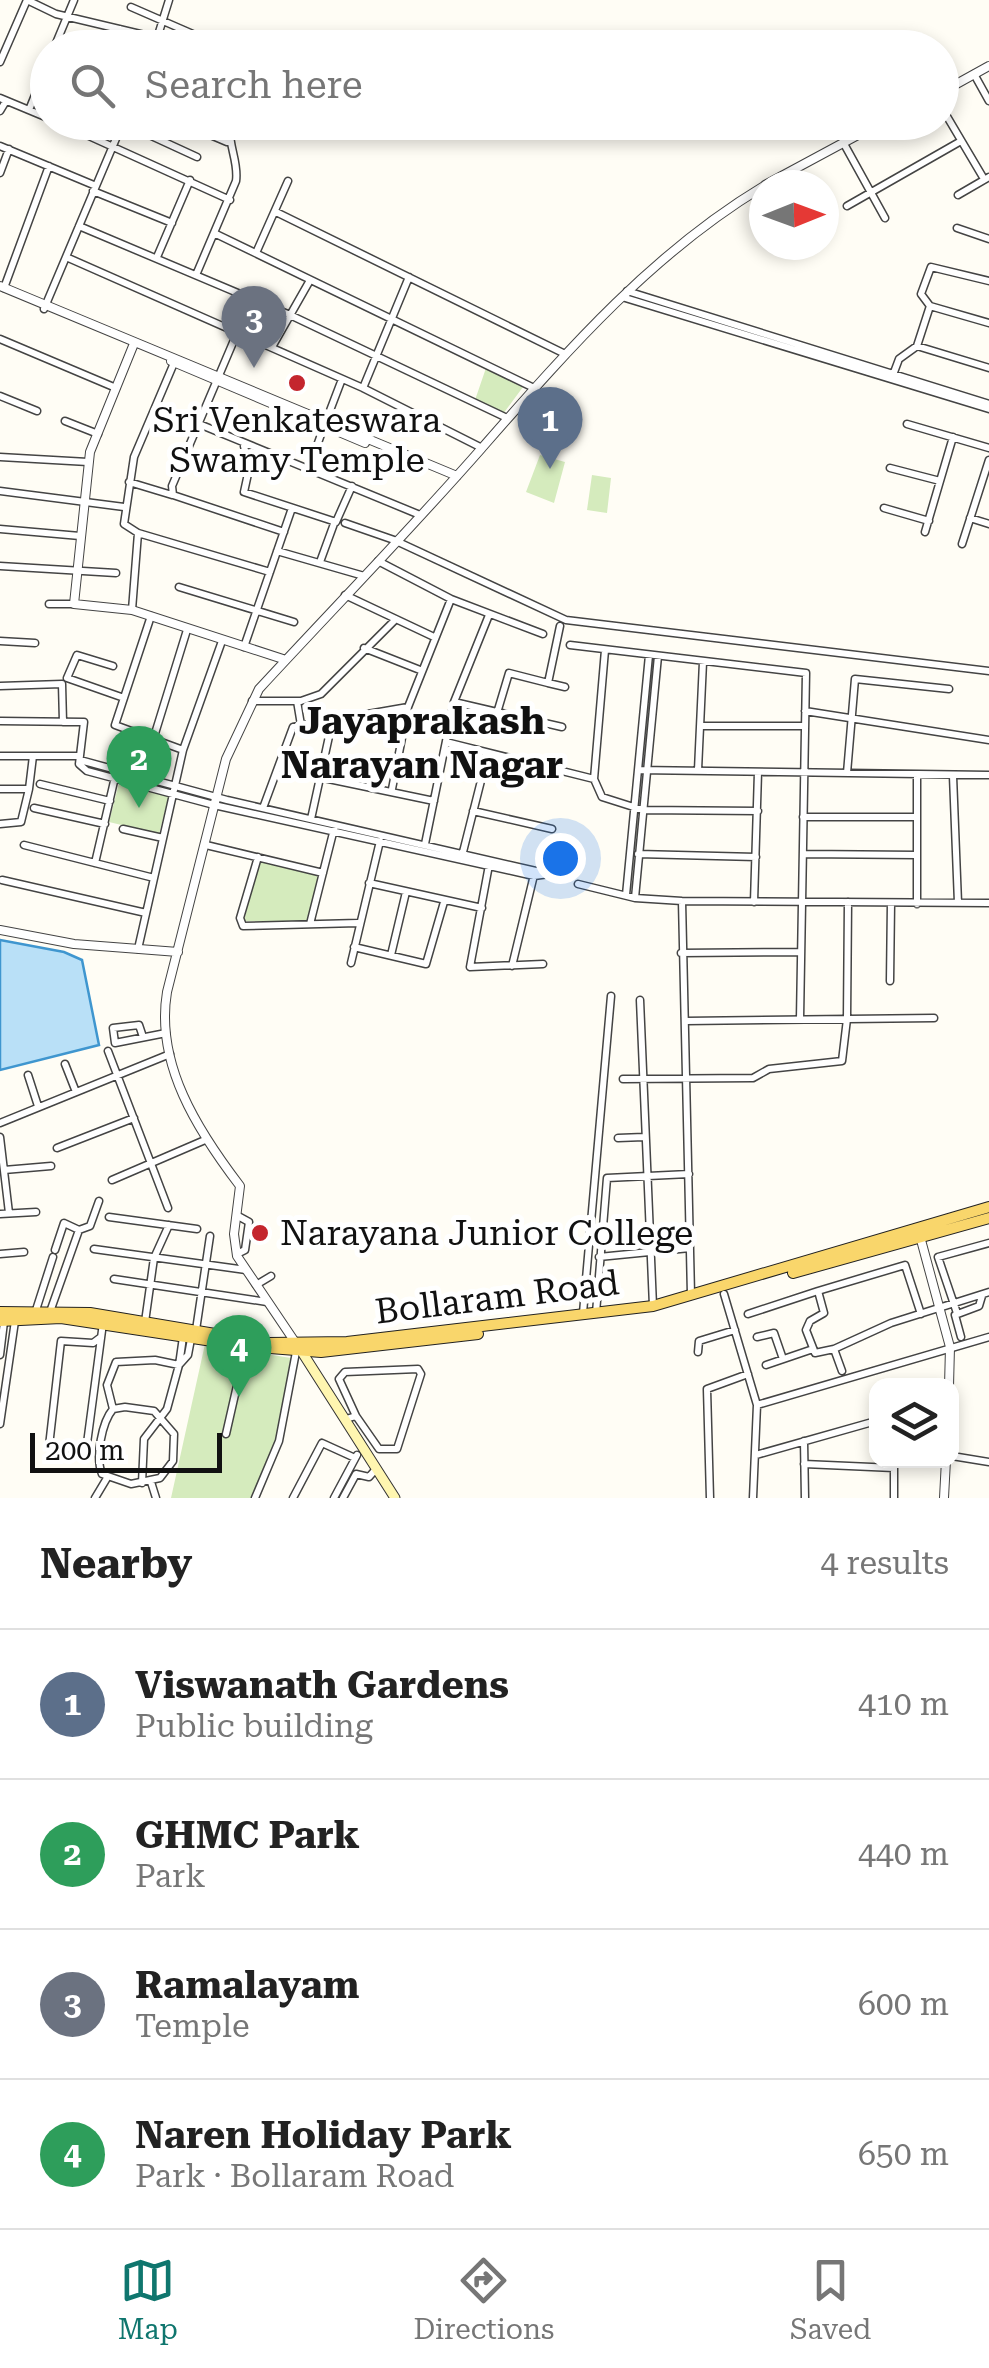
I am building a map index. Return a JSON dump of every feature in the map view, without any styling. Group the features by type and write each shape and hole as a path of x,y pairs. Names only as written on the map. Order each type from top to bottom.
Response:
{"main road":[{"name":"Bollaram Road","path":"5,1318 103,1323 298,1350 653,1306 989,1208"},
{"name":"Bollaram Road","path":"5,1318 51,1309 144,1322 246,1346 298,1350 619,1317 724,1294 989,1218"},
{"path":"298,1350 344,1420 358,1453 376,1469 395,1498"}],"street":[{"path":"0,62 26,0 66,16 120,29"},
{"path":"61,30 74,0"},
{"path":"160,30 170,0"},
{"path":"131,7 186,30"},
{"path":"959,82 989,66"},
{"path":"974,74 989,101"},
{"path":"0,112 3,100 29,110"},
{"path":"958,195 987,178 959,138"},
{"path":"98,140 230,200"},
{"path":"45,307 116,140"},
{"path":"160,140 196,156"},
{"path":"196,275 230,200 237,172 228,142 223,140"},
{"path":"792,170 847,140"},
{"path":"847,206 961,141"},
{"path":"843,142 886,218"},
{"path":"0,146 172,222"},
{"path":"0,173 9,149"},
{"path":"49,166 1,291 455,478"},
{"path":"156,257 190,180"},
{"path":"256,253 288,181"},
{"path":"256,1498 279,1441 298,1350 237,1254 240,1186 205,1140 170,1054 164,1008 226,759 252,702 286,660 455,478 563,353 623,293 749,197"},
{"path":"276,212 563,353"},
{"path":"79,226 377,354 507,418"},
{"path":"957,228 989,239"},
{"path":"216,234 534,388"},
{"path":"66,257 363,388 482,448"},
{"path":"989,281 931,267 921,294 924,304 989,324"},
{"path":"363,388 409,278"},
{"path":"272,348 309,282"},
{"path":"623,293 989,406"},
{"path":"623,293 989,406"},
{"path":"892,376 899,359 917,346 930,306"},
{"path":"45,307 218,378"},
{"path":"174,495 172,486 237,333"},
{"path":"0,339 118,388"},
{"path":"74,604 88,462 134,346"},
{"path":"917,346 989,368"},
{"path":"174,362 134,457 124,524 138,533 270,572"},
{"path":"310,468 342,379"},
{"path":"1,400 37,411"},
{"path":"65,421 98,434"},
{"path":"199,424 244,446 310,468 420,515"},
{"path":"907,424 989,448"},
{"path":"926,532 953,437"},
{"path":"244,446 248,468 244,492 335,521"},
{"path":"0,457 88,462"},
{"path":"962,544 986,480 989,460"},
{"path":"890,468 940,481"},
{"path":"129,482 284,532"},
{"path":"320,562 352,486"},
{"path":"0,491 124,508"},
{"path":"243,648 292,508"},
{"path":"884,508 929,521"},
{"path":"970,518 989,524"},
{"path":"345,523 394,540 566,620 989,670"},
{"path":"0,529 80,536"},
{"path":"132,610 138,533"},
{"path":"277,551 364,576"},
{"path":"378,561 451,599 543,634"},
{"path":"0,566 116,574"},
{"path":"180,588 294,622"},
{"path":"345,595 434,637"},
{"path":"392,789 408,707 451,599"},
{"path":"49,604 132,610 286,660"},
{"path":"151,615 116,728 184,750"},
{"path":"425,844 454,702 489,615"},
{"path":"252,702 312,699 332,685 395,620"},
{"path":"548,683 560,626"},
{"path":"152,740 187,630"},
{"path":"0,641 35,642"},
{"path":"138,949 184,750 222,641"},
{"path":"570,646 806,674 800,1019"},
{"path":"364,648 420,670"},
{"path":"605,650 594,779 602,797 639,808 758,811"},
{"path":"113,666 80,654 73,658 67,678 124,698"},
{"path":"626,896 654,656"},
{"path":"698,770 703,662"},
{"path":"497,713 509,673 565,688"},
{"path":"846,773 855,679 949,688"},
{"path":"0,686 62,684 64,722"},
{"path":"297,702 301,725"},
{"path":"454,702 562,728"},
{"path":"263,808 292,729 333,718 408,707"},
{"path":"805,710 989,740"},
{"path":"310,819 333,718"},
{"path":"0,721 86,724 80,758"},
{"path":"700,726 804,726"},
{"path":"446,742 594,779"},
{"path":"463,852 488,754"},
{"path":"0,756 80,758 116,775 215,801 535,872 512,966"},
{"path":"0,824 21,822 33,756"},
{"path":"643,770 989,775"},
{"path":"754,902 758,772"},
{"path":"95,863 116,775"},
{"path":"917,904 918,776"},
{"path":"954,776 958,903"},
{"path":"320,777 434,800"},
{"path":"40,784 110,801"},
{"path":"0,789 29,789"},
{"path":"215,801 263,808 334,828"},
{"path":"34,808 104,824"},
{"path":"474,811 552,829"},
{"path":"804,817 917,818"},
{"path":"123,828 163,838"},
{"path":"310,924 334,828"},
{"path":"381,838 463,852 489,862"},
{"path":"351,963 381,838"},
{"path":"24,845 154,878"},
{"path":"206,845 323,872"},
{"path":"634,853 756,857"},
{"path":"634,853 635,898"},
{"path":"803,854 917,854"},
{"path":"258,857 240,918 242,926 358,923"},
{"path":"489,862 470,966 543,964"},
{"path":"2,880 146,914"},
{"path":"368,883 482,908"},
{"path":"578,884 635,898 682,901 989,903"},
{"path":"391,955 406,892"},
{"path":"682,901 691,1296"},
{"path":"354,947 428,962 444,902"},
{"path":"623,1078 753,1078 769,1069 832,1065 846,1055 848,902"},
{"path":"890,981 891,903"},
{"path":"0,930 74,944 178,952"},
{"path":"681,953 801,952"},
{"path":"582,1315 611,996"},
{"path":"640,1000 653,1306"},
{"path":"686,1021 934,1018"},
{"path":"143,1037 139,1024 113,1028 115,1043 166,1033"},
{"path":"108,1051 168,1208"},
{"path":"0,1118 170,1054"},
{"path":"65,1064 76,1092"},
{"path":"28,1075 38,1106"},
{"path":"57,1148 134,1118"},
{"path":"618,1138 644,1137"},
{"path":"0,1138 4,1214 36,1212"},
{"path":"112,1180 205,1140"},
{"path":"4,1170 51,1166"},
{"path":"596,1313 607,1178 689,1174"},
{"path":"36,1310 39,1285 64,1223 79,1230 90,1226 99,1201"},
{"path":"109,1216 197,1229"},
{"path":"144,1322 154,1258 169,1225"},
{"path":"51,1309 79,1230"},
{"path":"156,1498 146,1482 144,1439 176,1389 179,1365 202,1291 210,1236"},
{"path":"921,1240 950,1347 949,1378"},
{"path":"961,1338 938,1257 989,1244"},
{"path":"94,1248 246,1270"},
{"path":"599,1258 690,1248"},
{"path":"0,1254 24,1252"},
{"path":"748,1314 905,1264 922,1314"},
{"path":"256,1285 271,1276"},
{"path":"114,1279 268,1302"},
{"path":"812,1350 806,1330 810,1321 824,1313 818,1291"},
{"path":"724,1294 757,1405 753,1498"},
{"path":"766,1364 812,1350 818,1353 834,1348 986,1294"},
{"path":"957,1313 979,1306 986,1294"},
{"path":"0,1355 5,1318"},
{"path":"0,1424 5,1318"},
{"path":"101,1338 93,1344 61,1341 49,1446 86,1450 101,1338 103,1323"},
{"path":"698,1352 699,1341 735,1330"},
{"path":"758,1337 774,1333 784,1359"},
{"path":"757,1405 989,1337"},
{"path":"226,1434 246,1346"},
{"path":"834,1348 842,1371"},
{"path":"113,1408 136,1406 161,1416 174,1434 175,1450 168,1469 146,1482 108,1478 99,1467 106,1418 113,1408 107,1385 116,1362 156,1360 179,1365"},
{"path":"418,1369 421,1374 397,1449 379,1449 356,1416 338,1379 345,1372 418,1369"},
{"path":"710,1498 707,1389 748,1374"},
{"path":"344,1420 356,1416"},
{"path":"756,1455 869,1423"},
{"path":"804,1441 804,1498"},
{"path":"292,1498 322,1443 358,1453 334,1498"},
{"path":"959,1460 989,1462"},
{"path":"804,1464 869,1464"},
{"path":"894,1468 894,1498"},
{"path":"944,1498 948,1468"},
{"path":"343,1498 356,1474 369,1477 376,1469"},
{"path":"95,1498 108,1478"}],"green space":[{"path":"486,368 523,387 503,414 474,403"},
{"path":"540,455 565,462 554,503 526,492"},
{"path":"592,475 611,478 607,513 587,510"},
{"path":"119,783 169,795 159,834 109,822"},
{"path":"259,860 318,876 307,922 244,921"},
{"path":"205,1344 291,1358 277,1436 252,1498 171,1498"}],"water":[{"path":"0,940 64,952 82,960 99,1045 0,1070"}],"place":[{"name":"Ramalayam","path":"254,368"},
{"name":"Sri Venkateswara Swamy Temple","path":"297,383"},
{"name":"Viswanath Gardens","path":"550,469"},
{"name":"GHMC Park","path":"139,808"},
{"name":"Narayana Junior College","path":"260,1233"},
{"name":"Naren Holiday Park","path":"239,1397"}],"district":[{"name":"Jayaprakash Narayan Nagar","path":"422,743"}]}
